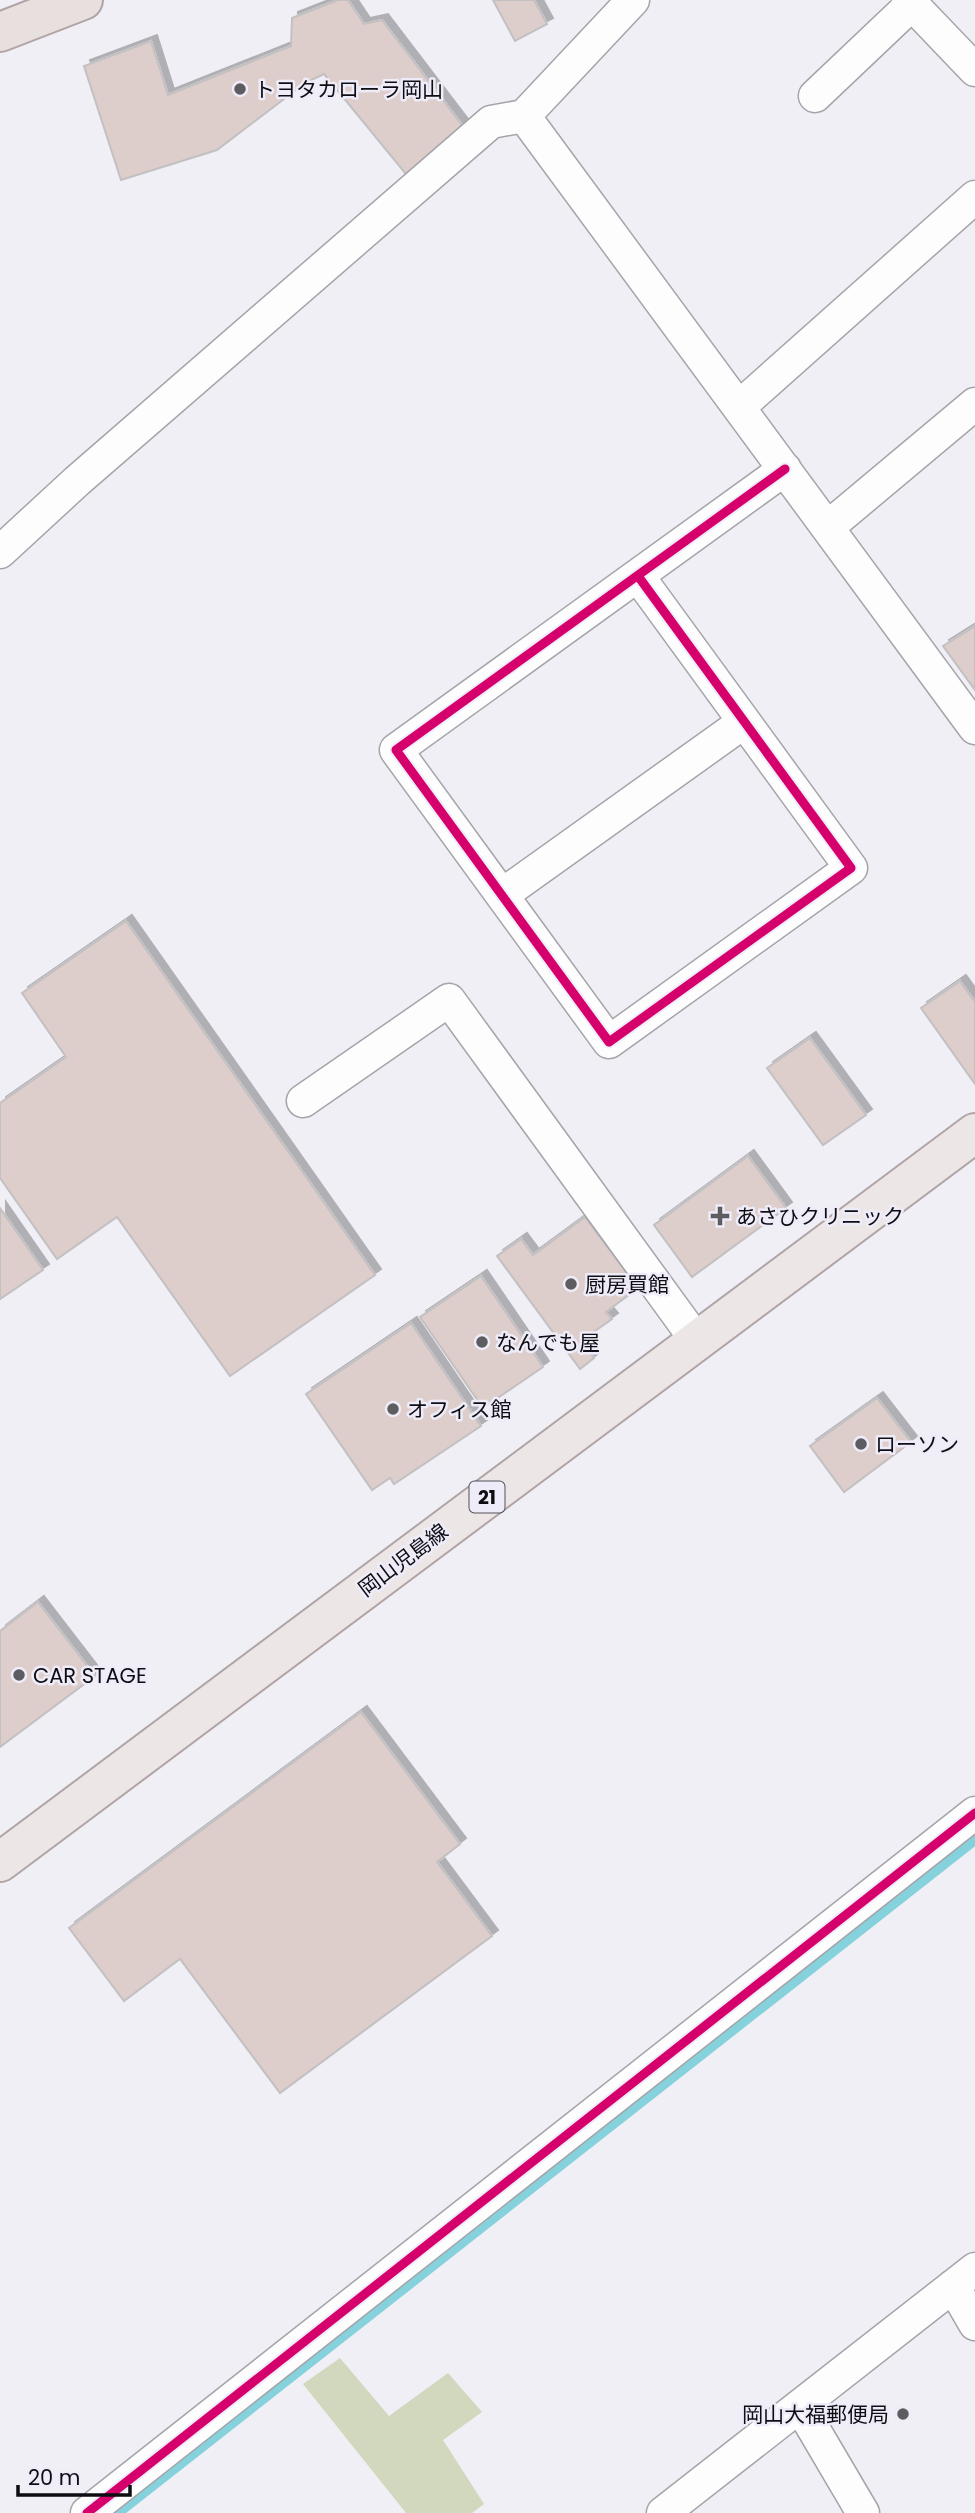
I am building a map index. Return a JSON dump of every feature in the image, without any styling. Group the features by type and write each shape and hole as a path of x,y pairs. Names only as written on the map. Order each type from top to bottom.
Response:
{"highway":[{"path":"0,32 83,0"}],"main road":[{"name":"岡山児島線","path":"0,1862 975,1133"}],"street":[{"path":"0,552 77,481 491,122 524,116 633,0"},
{"path":"815,96 910,2 975,70"},
{"path":"524,116 975,728"},
{"path":"739,407 975,197"},
{"path":"828,527 975,404"},
{"path":"638,576 850,868 609,1042 396,750 785,469"},
{"path":"502,895 744,722"},
{"path":"303,1101 449,1000 697,1341"},
{"path":"86,2513 975,1813"},
{"path":"663,2513 964,2278 975,2324"},
{"path":"800,2406 863,2513"}],"green space":[{"path":"340,2358 389,2416 448,2373 482,2412 443,2440 484,2504 472,2513 406,2513 303,2384"}],"building":[{"name":"トヨタカローラ岡山","path":"338,0 348,0 364,24 382,20 462,125 410,179 324,74 305,83 217,150 121,180 84,66 151,41 168,95 291,46 292,18"},
{"path":"493,0 534,0 547,24 515,41"},
{"path":"975,626 975,690 943,646"},
{"path":"126,921 375,1275 230,1376 117,1217 57,1259 0,1178 0,1103 66,1057 22,993"},
{"path":"960,981 975,1002 975,1084 921,1008"},
{"path":"810,1038 866,1115 823,1145 767,1068"},
{"path":"748,1156 786,1208 692,1277 654,1225"},
{"path":"0,1208 43,1270 0,1299"},
{"path":"585,1217 638,1288 606,1312 612,1319 581,1341 594,1358 580,1369 497,1256 521,1239 533,1255"},
{"path":"481,1276 543,1367 483,1408 420,1317"},
{"path":"411,1323 481,1426 394,1484 390,1478 372,1490 306,1394"},
{"path":"877,1398 911,1442 844,1492 810,1446"},
{"path":"38,1602 95,1676 0,1747 0,1631"},
{"path":"361,1712 460,1844 437,1862 492,1936 280,2093 180,1959 124,2001 69,1928"}],"waterway":[{"path":"118,2513 975,1840"}],"cycle path":[{"path":"638,576 851,868 609,1042 396,750 785,469"},
{"path":"87,2513 975,1813"}],"place":[{"name":"トヨタカローラ岡山","path":"240,89"},
{"name":"あさひクリニック","path":"720,1216"},
{"name":"厨房買館","path":"571,1284"},
{"name":"なんでも屋","path":"482,1342"},
{"name":"オフィス館","path":"393,1409"},
{"name":"ローソン","path":"861,1444"},
{"name":"CAR STAGE","path":"19,1675"},
{"name":"岡山大福郵便局","path":"903,2414"}]}
